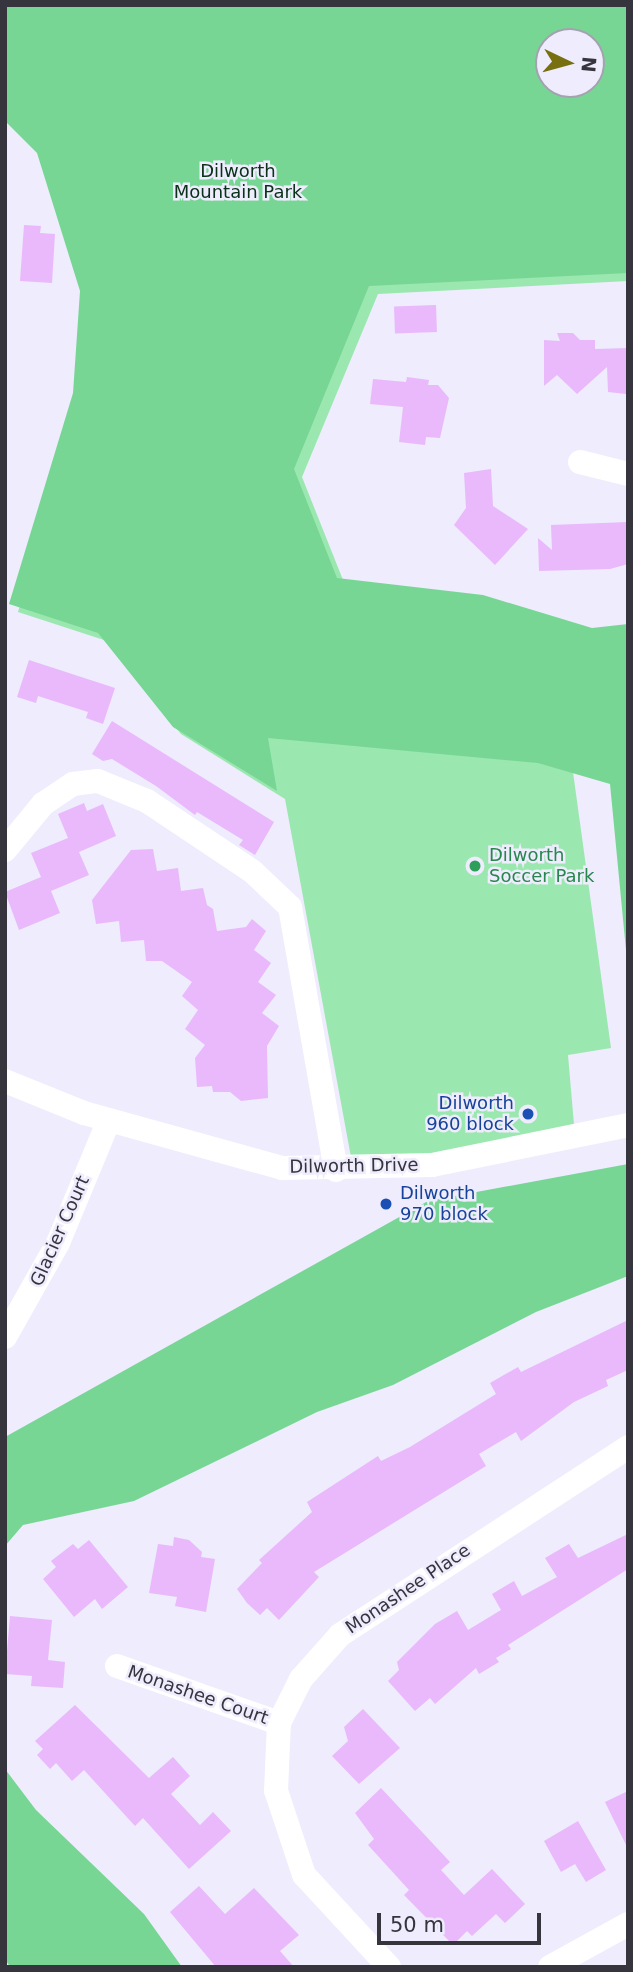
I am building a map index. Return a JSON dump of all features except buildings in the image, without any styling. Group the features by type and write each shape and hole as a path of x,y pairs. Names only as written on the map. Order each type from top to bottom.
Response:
{"street":[{"path":"580,462 628,474"},
{"path":"5,850 43,804 73,784 98,781 147,801 252,871 290,907 336,1170"},
{"name":"Dilworth Drive","path":"5,1081 109,1120 282,1168 336,1170 432,1165 628,1125"},
{"name":"Glacier Court","path":"5,1337 58,1243 109,1120"},
{"name":"Monashee Place","path":"389,1967 304,1875 276,1791 279,1723 300,1679 340,1634 628,1447"},
{"name":"Monashee Court","path":"117,1666 279,1723"},
{"path":"550,1967 628,1924"}],"green space":[{"name":"Dilworth Mountain Park","path":"5,5 628,5 628,281 378,294 302,477 345,585 573,772 611,1048 568,1055 575,1136 353,1168 285,799 181,734 107,641 18,612 81,401 88,298"},
{"name":"Dilworth Mountain Park","path":"5,5 628,5 628,273 369,286 294,469 337,578 483,595 592,628 628,624 628,971 610,784 538,763 268,738 277,791 173,727 98,633 9,604 73,393 80,291 37,153 5,121"},
{"path":"628,1164 628,1276 536,1312 393,1385 317,1412 134,1501 23,1525 5,1546 5,1437 428,1201"},
{"path":"5,1769 36,1810 144,1914 182,1967 10,1967 5,1959"}],"place":[{"name":"Dilworth Soccer Park","path":"475,866"},
{"name":"Dilworth 960 block","path":"528,1114"},
{"name":"Dilworth 970 block","path":"386,1204"}]}
